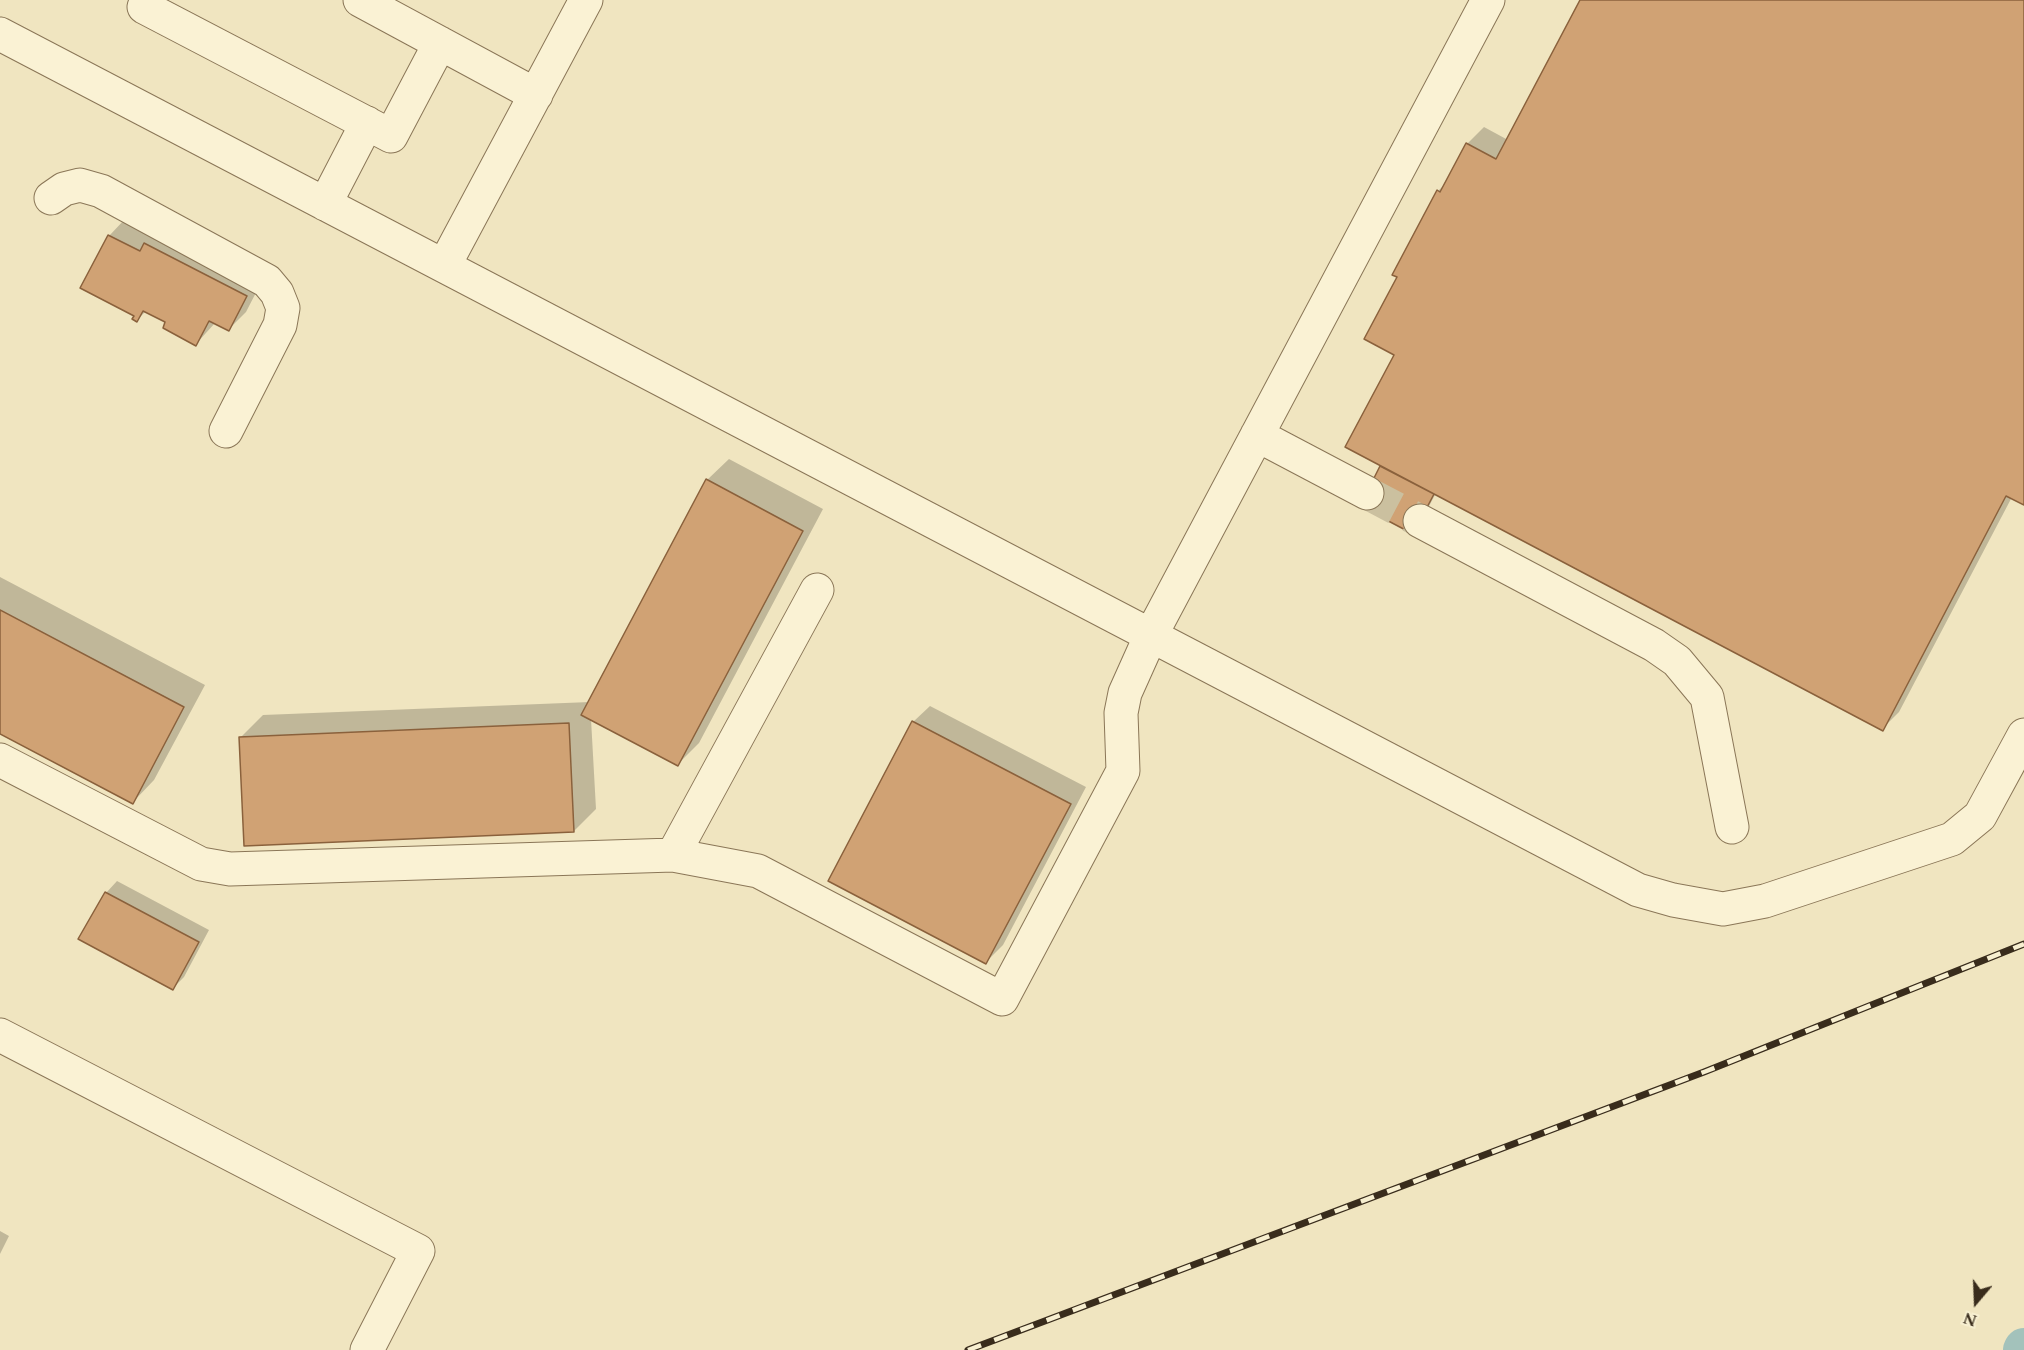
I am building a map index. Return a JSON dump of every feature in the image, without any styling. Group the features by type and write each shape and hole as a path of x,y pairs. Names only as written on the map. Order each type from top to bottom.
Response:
{"lane":[{"path":"148,0 144,7 392,136 440,43"},
{"path":"360,0 536,94"},
{"path":"444,266 586,0"},
{"path":"0,760 201,864 230,869 673,855 758,871 1002,999 1122,771 1121,713 1125,693 1151,635 1488,0"},
{"path":"0,34 1638,890 1673,900 1723,909 1765,901 1952,839 1980,816 2024,735"},
{"path":"325,204 367,123"},
{"path":"51,198 64,189 81,185 101,191 267,281 277,293 283,308 280,325 226,431"},
{"path":"1257,435 1366,493"},
{"path":"1420,521 1654,645 1677,661 1707,697 1732,827"},
{"path":"673,855 817,590"},
{"path":"0,1035 418,1251 367,1350"}],"building":[{"path":"1580,0 2024,0 2024,505 2006,496 1883,731 1345,447 1394,355 1364,339 1397,277 1392,275 1437,190 1440,192 1466,143 1496,159"},
{"path":"108,235 140,251 144,243 247,296 229,331 209,321 196,346 163,328 165,322 143,311 137,322 132,319 134,316 80,288"},
{"path":"1380,466 1434,494 1413,534 1360,506"},
{"path":"706,479 803,531 678,766 581,715"},
{"path":"0,610 184,707 133,804 0,734"},
{"path":"912,721 1071,804 986,964 828,881"},
{"path":"569,723 574,832 244,846 239,737"},
{"path":"105,892 199,942 173,990 78,939"}],"tunnel":[{"path":"1367,493 1420,521"}],"railway":[{"path":"968,1350 1704,1072 2024,944"}]}
